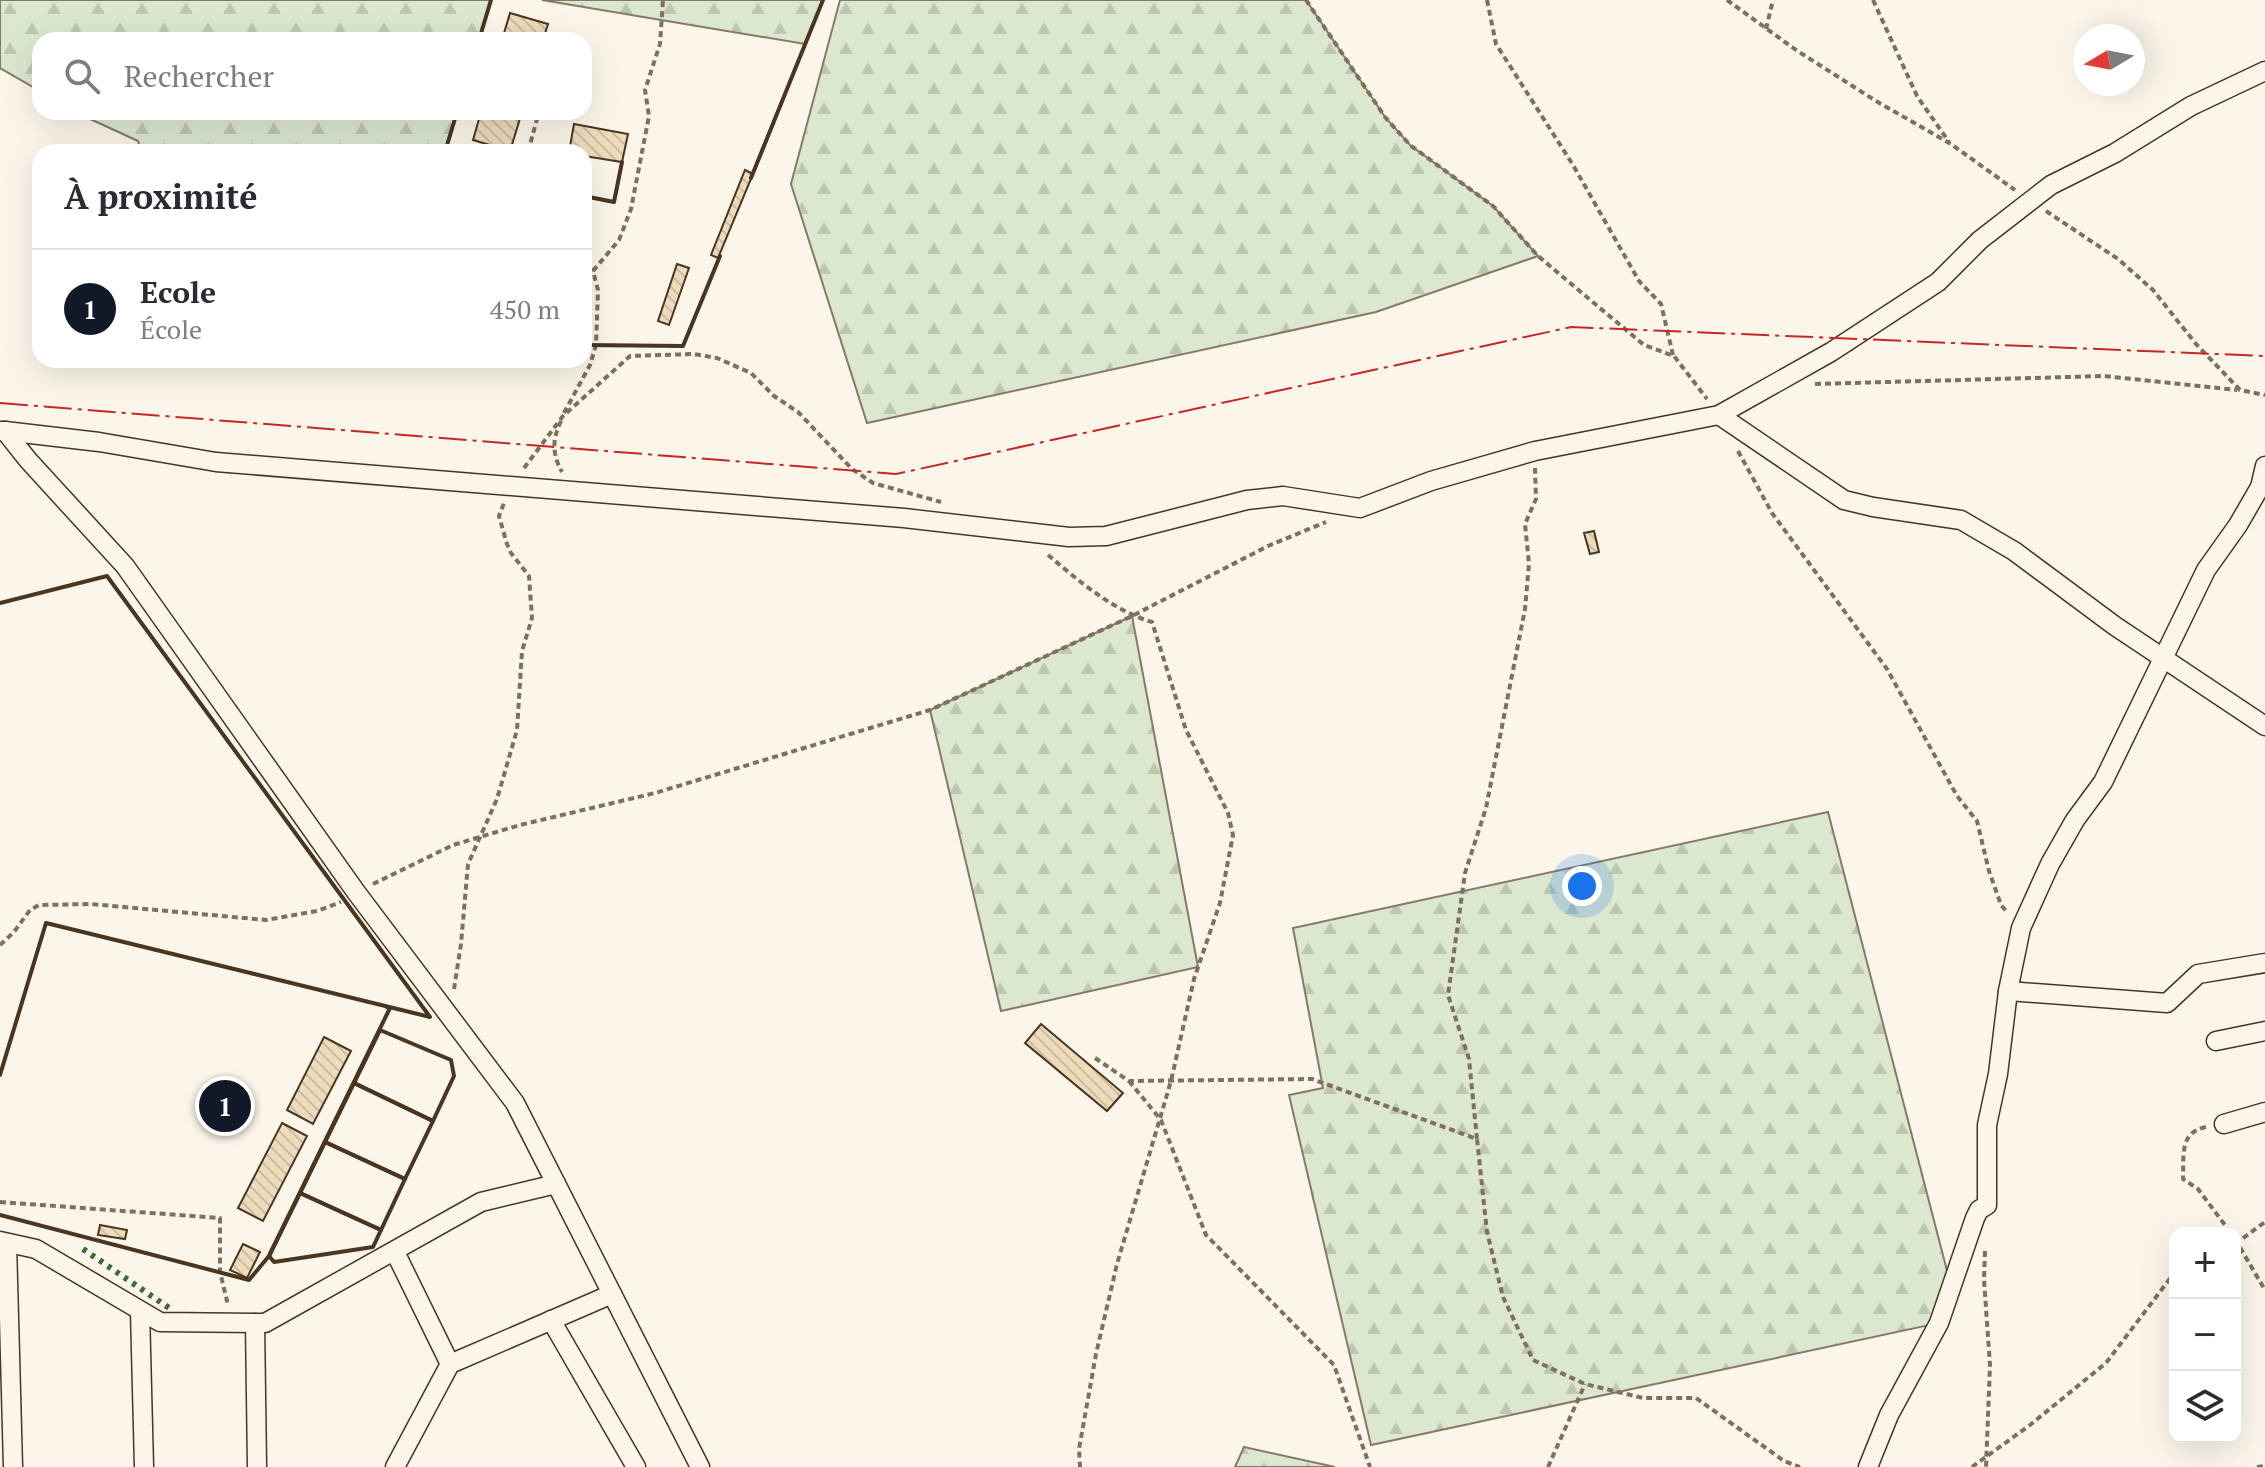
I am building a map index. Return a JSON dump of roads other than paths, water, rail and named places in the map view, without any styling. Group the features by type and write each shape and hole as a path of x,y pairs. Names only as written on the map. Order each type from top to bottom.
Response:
{"street":[{"path":"2,431 99,442 216,462 904,518 1069,537 1106,536 1247,500 1283,496 1360,508 1431,481 1535,451 1719,415 1831,352 1938,282 1980,240 2051,185 2115,153 2191,106 2265,71"},
{"path":"1719,415 1844,500 1961,520 2014,551 2161,658 2265,726"},
{"path":"2,431 125,566 356,892 515,1103 700,1467"},
{"path":"1868,1467 1889,1415 1939,1323 1975,1218 1979,1210 1987,1205 1987,1125 2021,928 2050,864 2075,820 2103,782 2206,570 2260,487 2265,466"},
{"path":"2008,991 2167,1003 2198,974 2265,963"},
{"path":"2216,1041 2265,1031"},
{"path":"2224,1124 2265,1112"},
{"path":"13,1467 4,1242 36,1249 160,1322 265,1323 481,1202 556,1184"},
{"path":"395,1252 450,1364"},
{"path":"395,1467 450,1364 612,1294"},
{"path":"140,1311 144,1467"},
{"path":"551,1320 636,1467"},
{"path":"255,1323 257,1467"}],"place":[{"name":"Ecole","path":"225,1106"}]}
